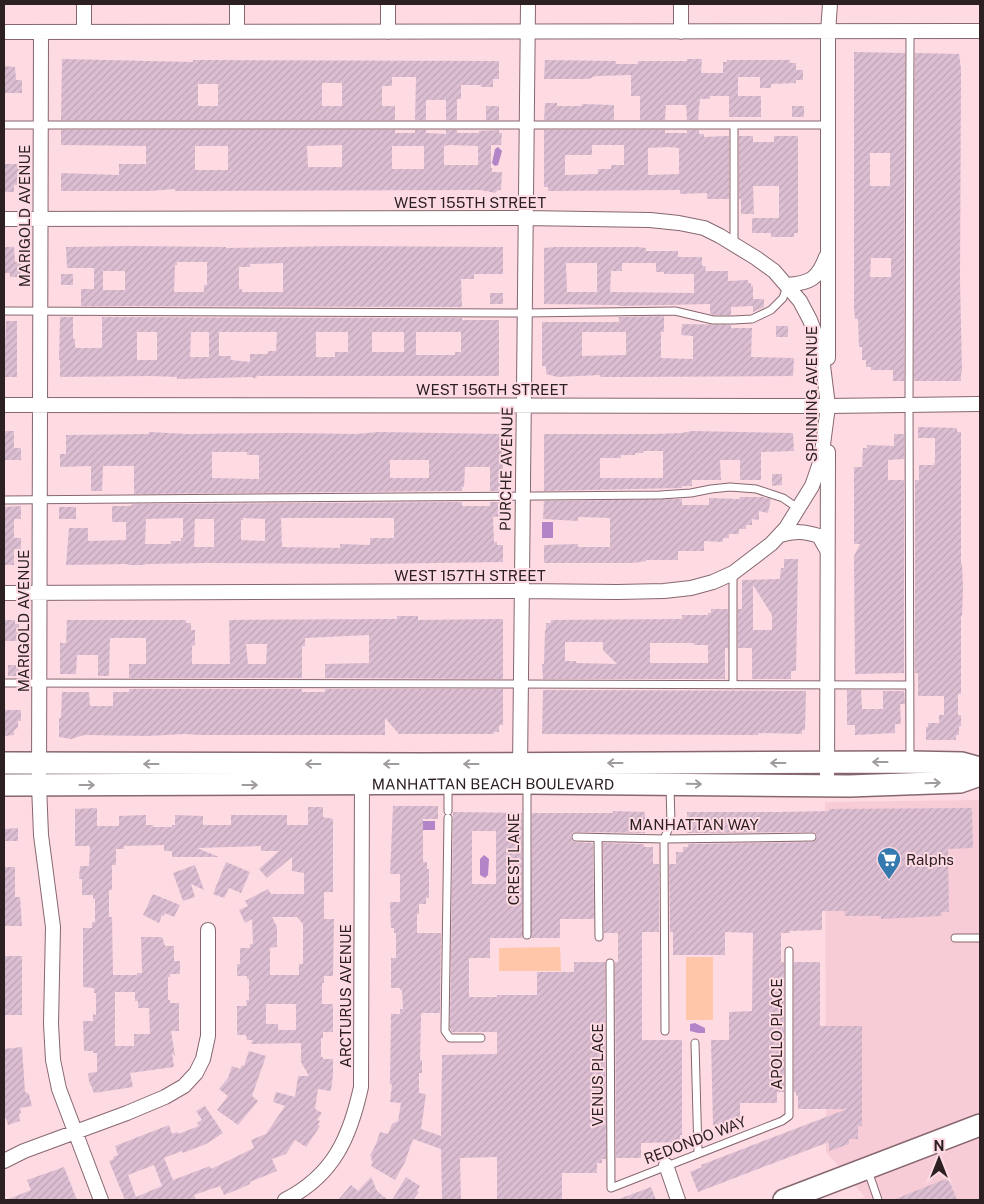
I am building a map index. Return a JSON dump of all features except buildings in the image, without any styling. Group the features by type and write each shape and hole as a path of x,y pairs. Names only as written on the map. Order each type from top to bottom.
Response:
{"main road":[{"name":"MANHATTAN BEACH BOULEVARD","path":"4,763 362,775 523,777 670,784 850,786 960,782 980,775"},
{"name":"MANHATTAN BEACH BOULEVARD","path":"4,785 362,775 448,784 523,777 826,763 962,763 980,768"},
{"path":"788,1199 980,1125"}],"street":[{"path":"84,4 84,32"},
{"path":"237,4 237,32"},
{"path":"388,4 388,32"},
{"name":"PURCHE AVENUE","path":"523,777 520,683 528,4"},
{"path":"681,4 681,32"},
{"name":"SPINNING AVENUE","path":"827,785 828,32 830,4"},
{"path":"4,32 980,31"},
{"name":"MARIGOLD AVENUE","path":"41,32 39,763 41,835 53,927 53,1060 59,1089 101,1200"},
{"name":"WEST 155TH STREET","path":"4,219 525,218 650,220 704,228 734,244 774,271 800,301 810,320 821,349 828,406"},
{"path":"787,285 806,284 821,272 828,252"},
{"name":"WEST 156TH STREET","path":"4,405 828,406 980,404"},
{"name":"WEST 157TH STREET","path":"4,593 618,592 664,591 690,588 712,582 733,573 752,560 780,535 799,509 812,486 821,460 828,406"},
{"path":"780,535 794,531 804,531 819,536 827,551"},
{"name":"ARCTURUS AVENUE","path":"285,1200 295,1195 314,1180 333,1161 354,1119 361,1087 362,775"},
{"path":"4,1161 24,1151 165,1097 184,1086 196,1073 203,1059 208,1036 208,930"},
{"path":"666,1165 678,1200"}],"lane":[{"path":"910,32 910,762"},
{"path":"4,125 828,125"},
{"path":"734,125 734,244"},
{"path":"4,311 524,313 674,311 712,320 752,319 771,310 783,298 787,285"},
{"path":"4,500 660,495 730,487 756,489 783,498 799,509"},
{"path":"733,573 733,685"},
{"path":"4,684 520,683 910,685"},
{"name":"CREST LANE","path":"523,777 527,935"},
{"path":"448,784 445,1031 450,1038 481,1038"},
{"path":"665,1031 664,838 671,824 670,784"},
{"name":"MANHATTAN WAY","path":"576,837 812,837"},
{"path":"598,838 598,937"},
{"path":"956,938 980,938"},
{"name":"APOLLO PLACE","path":"789,951 789,1116"},
{"name":"VENUS PLACE","path":"610,963 611,1188"},
{"path":"695,1043 698,1153"},
{"name":"REDONDO WAY","path":"611,1188 782,1121 789,1116"},
{"path":"866,1168 878,1200"}],"shaded area":[{"path":"498,147 502,151 498,165 495,166 492,163 495,149"},
{"path":"542,522 553,522 553,538 542,538"},
{"path":"980,800 980,1200 856,1200 865,1197 826,1152 825,802"},
{"path":"423,821 435,821 435,830 416,830"},
{"path":"484,855 489,859 488,875 485,878 480,875 480,859"},
{"path":"560,947 561,971 499,971 499,948"},
{"path":"686,957 713,957 713,1020 686,1020"},
{"path":"695,1023 705,1028 705,1033 690,1031 690,1024"}],"place":[{"name":"Ralphs","path":"889,880"}]}
